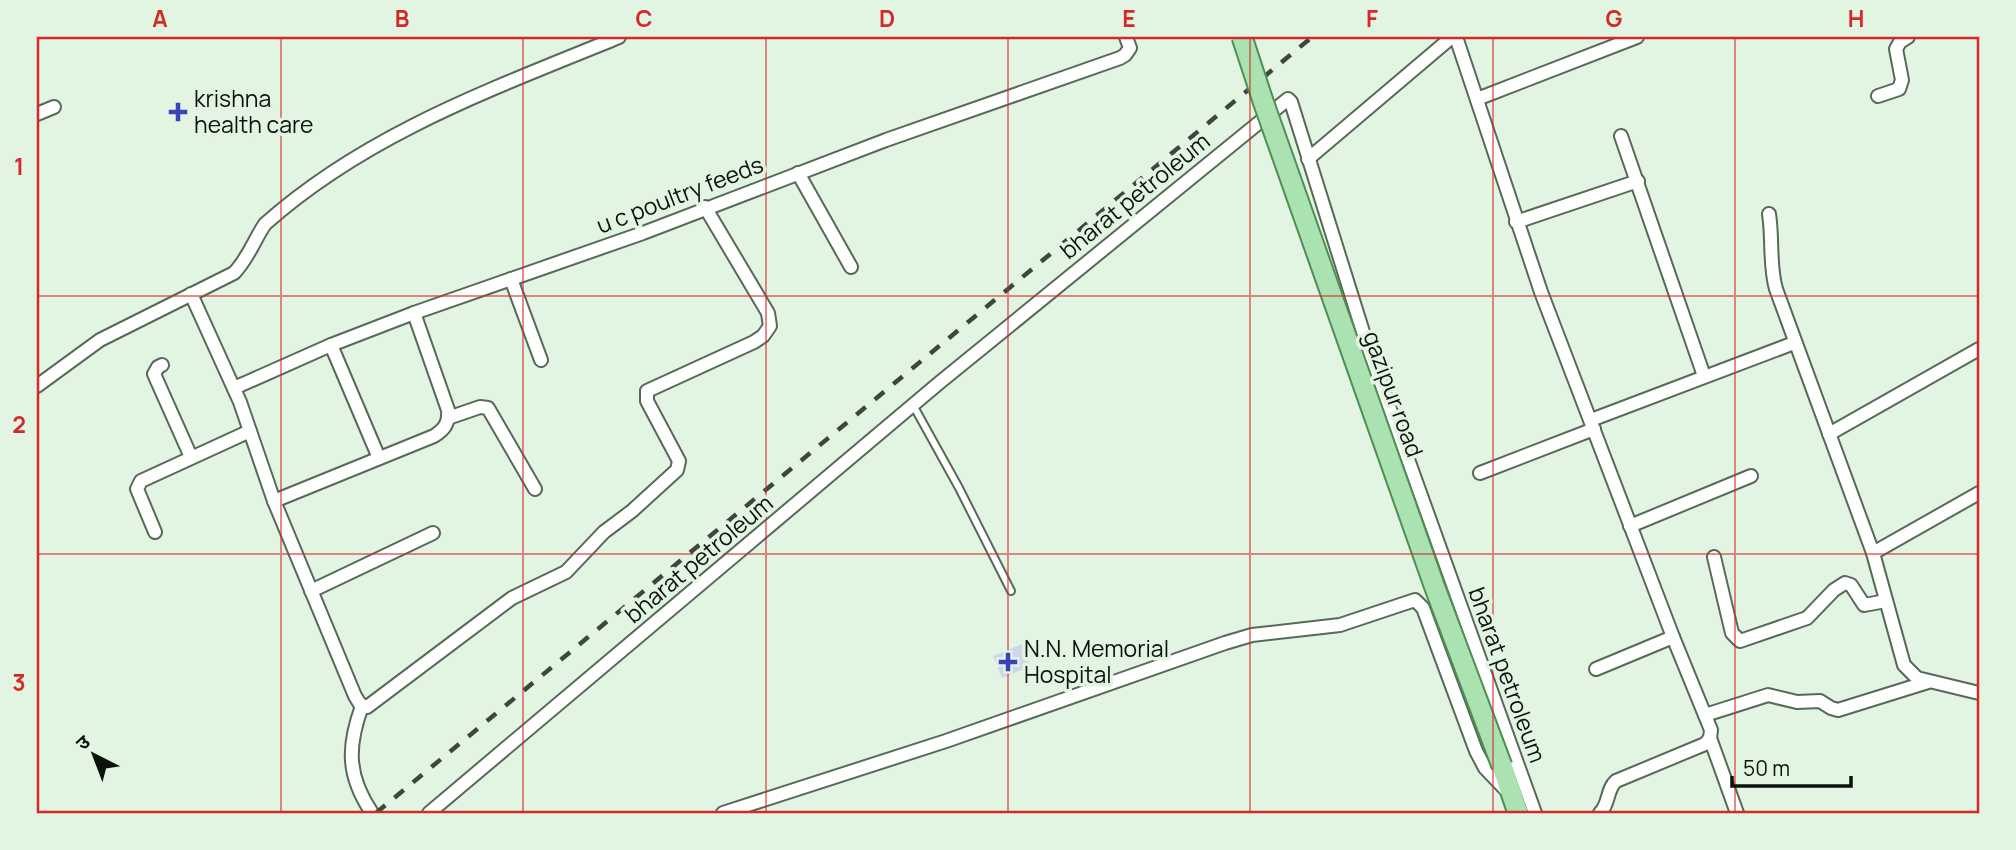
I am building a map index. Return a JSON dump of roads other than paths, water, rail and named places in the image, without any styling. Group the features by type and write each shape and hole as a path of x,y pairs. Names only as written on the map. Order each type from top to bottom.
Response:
{"main road":[{"name":"gazipur road","path":"1242,37 1435,588 1515,805"}],"street":[{"path":"37,386 100,340 234,273 243,264 265,224 362,152 477,95 619,37"},
{"name":"u c poultry feeds","path":"234,388 331,345 414,313 643,233 705,207 1120,58 1130,48 1126,37"},
{"path":"1308,159 1454,37 1541,292 1711,730 1710,738 1737,813"},
{"path":"1477,99 1637,37"},
{"path":"1878,96 1899,89 1902,80 1896,49 1899,42 1908,37"},
{"name":"bharat petroleum","path":"429,813 913,405 1287,99 1292,102 1368,348 1535,813"},
{"path":"37,114 54,107"},
{"path":"1621,136 1704,376"},
{"path":"798,173 851,267"},
{"path":"1517,222 1638,181"},
{"path":"191,294 234,388 274,501 355,696 362,706 367,708 512,598 566,572 608,528 632,511 677,470 679,461 647,401 646,391 754,342 768,332 770,326 768,313 705,207"},
{"path":"1769,214 1773,242 1773,278 1794,343 1873,553 1904,665 1917,678 1979,693"},
{"path":"511,279 541,360"},
{"path":"274,501 434,436 445,427 448,418 414,313"},
{"path":"1480,473 1704,376 1794,343"},
{"path":"331,345 379,458"},
{"path":"1829,434 1979,349"},
{"path":"162,365 154,374 191,457"},
{"path":"448,418 486,407 535,489"},
{"path":"155,532 139,494 138,485 145,478 250,432"},
{"path":"1630,526 1751,476"},
{"path":"1873,553 1979,493"},
{"path":"311,591 433,533"},
{"path":"1713,557 1732,633 1741,641 1807,618 1845,583 1851,585 1864,606 1886,601"},
{"path":"723,813 946,741 1225,643 1252,635 1340,625 1415,600 1423,608 1481,761 1515,805"},
{"path":"1596,668 1673,637"},
{"path":"1705,715 1768,695 1800,702 1820,701 1838,710 1929,682"},
{"path":"362,706 353,731 351,755 357,784 372,813"},
{"path":"1600,813 1607,805 1616,780 1701,746 1710,738"}],"lane":[{"path":"913,405 1011,591"}],"railway":[{"path":"376,813 1312,37"}],"place":[{"name":"krishna health care","path":"178,112"},
{"name":"N.N. Memorial Hospital","path":"1008,662"}]}
